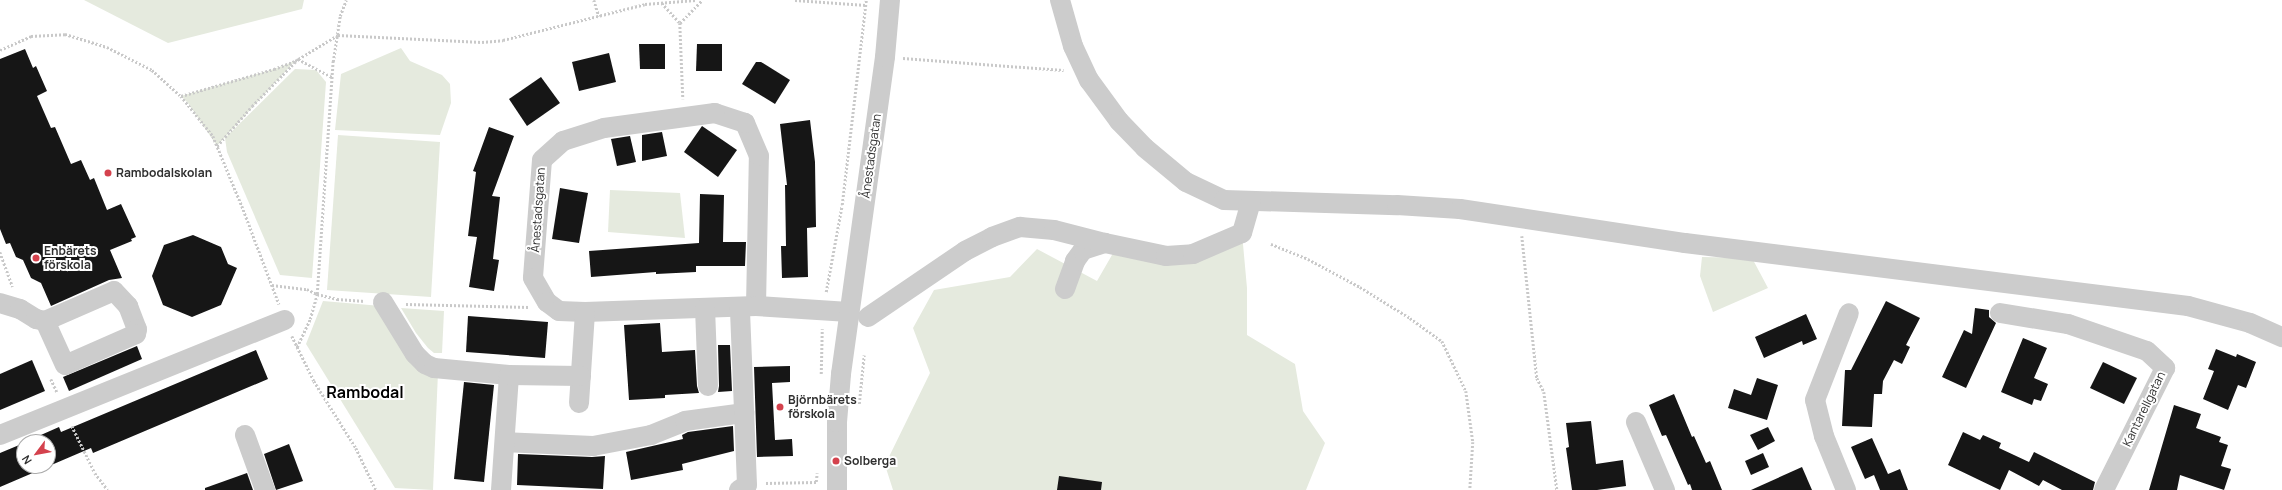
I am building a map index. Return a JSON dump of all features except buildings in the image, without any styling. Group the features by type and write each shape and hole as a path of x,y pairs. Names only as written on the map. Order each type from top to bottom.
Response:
{"street":[{"name":"Ånestadsgatan","path":"837,490 837,422 849,312 885,56 890,0"},
{"path":"1060,0 1073,46 1086,72 1119,121 1145,148 1186,182 1224,200 1405,205 1460,209 1716,247 2188,306 2250,323 2282,337"},
{"name":"Ånestadsgatan","path":"547,302 533,278 542,160 563,141 604,128 715,113 745,123 759,156 748,306 743,488"},
{"path":"868,317 965,251 992,237 1020,227 1054,230 1166,256 1193,254 1242,233 1251,201"},
{"path":"1065,289 1067,278 1075,261 1083,250 1105,243"},
{"path":"383,302 415,354 425,364 434,368 508,375 581,376"},
{"path":"547,302 559,311 585,312 748,306 849,312"},
{"path":"0,304 20,309 36,319 45,321"},
{"path":"705,308 708,386"},
{"path":"579,403 585,312"},
{"path":"1846,490 1824,436 1815,400 1849,313"},
{"name":"Kantarellgatan","path":"2000,313 2068,324 2147,351 2165,368 2104,490"},
{"path":"0,435 285,320"},
{"path":"501,490 508,375"},
{"path":"505,442 593,446 651,435 685,421 744,413"},
{"path":"1636,422 1665,490"},
{"path":"245,435 264,490"}],"path":[{"path":"297,347 310,319 317,294 333,78 340,16 346,0"},
{"path":"594,0 598,16"},
{"path":"181,96 274,69 298,59 338,35 482,42 503,40 645,4 696,0"},
{"path":"680,23 702,0"},
{"path":"795,0 866,5"},
{"path":"823,310 842,205 866,0"},
{"path":"662,3 680,23 683,117"},
{"path":"0,50 31,36 65,34 107,47 152,70 181,96 213,136 297,347 314,381 356,448 376,490"},
{"path":"885,56 1086,72"},
{"path":"298,59 333,78"},
{"path":"217,146 252,106 298,59"},
{"path":"1520,218 1537,378 1544,392 1557,490"},
{"path":"1271,244 1308,259 1360,287 1410,318 1442,341 1466,390 1473,442 1470,490"},
{"path":"272,285 307,290 337,299 383,302 527,308 547,302"},
{"path":"743,488 774,482 816,482"}],"shaded area":[{"path":"84,0 304,0 302,9 168,43"},
{"path":"401,48 410,61 442,75 450,84 451,103 440,135 335,130 341,74"},
{"path":"295,61 217,146 188,103 181,96 274,69"},
{"path":"295,69 316,70 326,82 312,278 280,275 227,152 225,138"},
{"path":"338,135 440,142 431,297 327,290"},
{"path":"610,190 680,193 685,238 608,232"},
{"path":"1242,233 1247,288 1247,335 1295,364 1303,411 1325,443 1306,490 893,490 885,465 930,373 913,328 934,290 1010,277 1037,249 1097,281 1116,248 1181,259"},
{"path":"1702,257 1752,258 1768,288 1713,312 1700,276"},
{"path":"323,301 381,306 438,372 433,490 395,488 306,344"},
{"path":"401,308 444,311 442,353 434,353 428,348 416,333"}],"place":[{"name":"Rambodalskolan","path":"108,173"},
{"name":"Enbärets förskola","path":"36,258"},
{"name":"Björnbärets förskola","path":"780,407"},
{"name":"Solberga","path":"836,461"}],"district":[{"name":"Rambodal","path":"365,392"}]}
